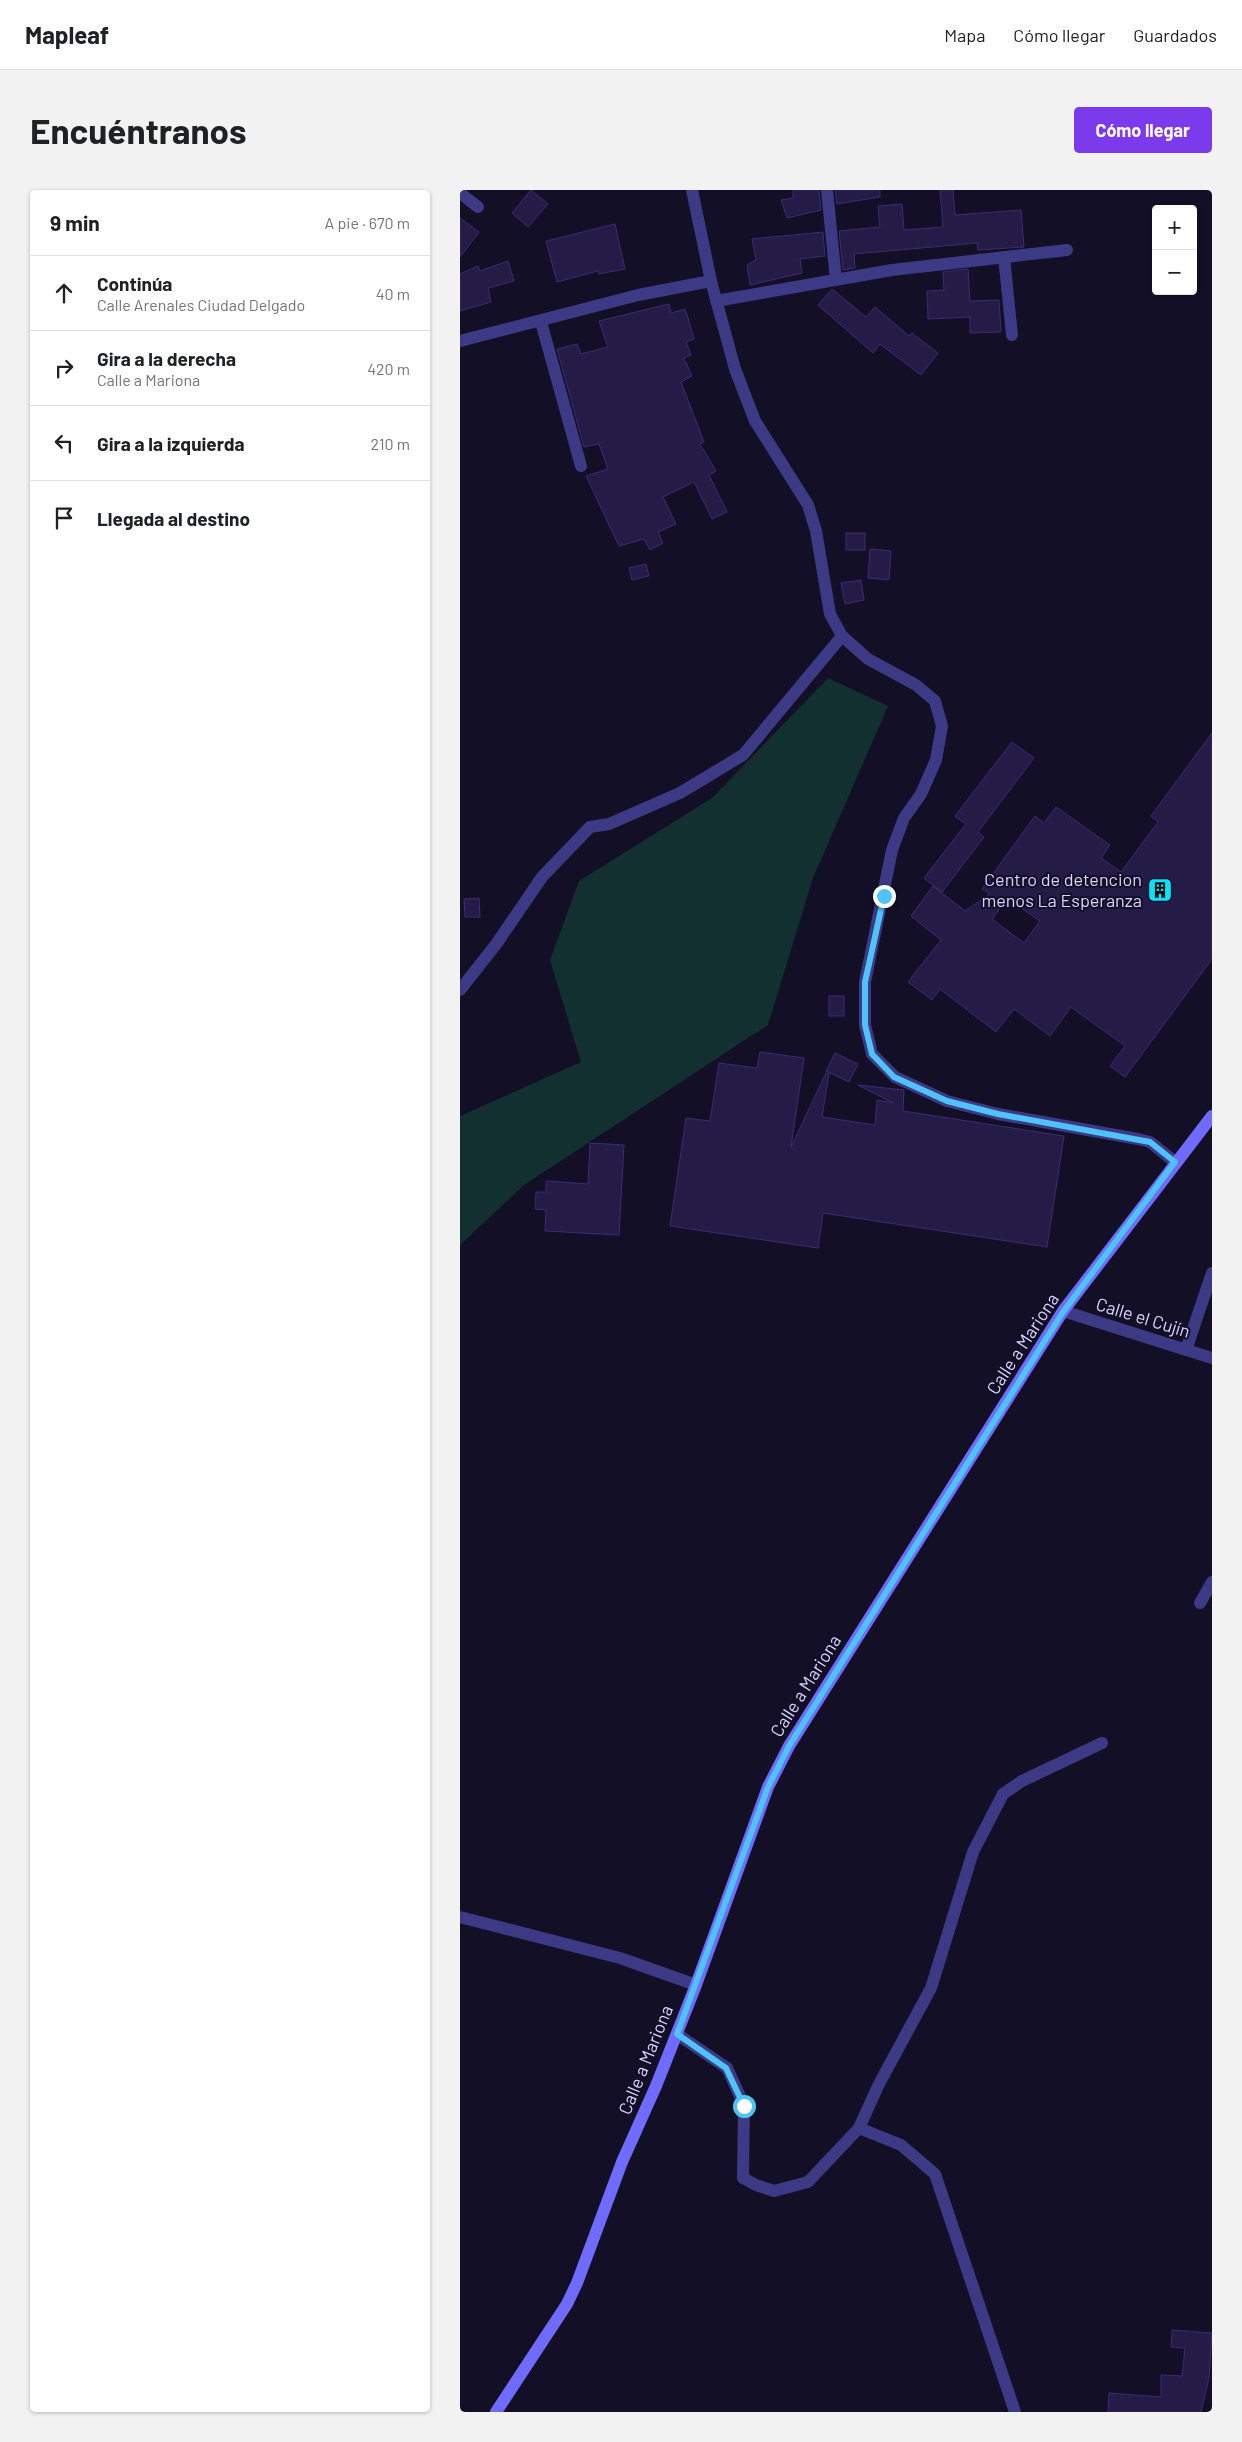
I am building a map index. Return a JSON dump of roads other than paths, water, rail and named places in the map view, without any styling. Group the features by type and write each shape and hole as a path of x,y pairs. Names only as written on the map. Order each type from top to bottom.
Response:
{"main road":[{"name":"Calle a Mariona","path":"496,2412 567,2304 577,2283 622,2162 696,1985 768,1787 789,1746 1063,1312 1175,1162 1212,1116"}],"street":[{"path":"692,190 711,281 735,369 755,421 808,505 816,531 830,614 842,636 868,659 916,685 936,701 942,726 936,760 921,794 904,818 892,850 865,982 865,1025 872,1054 894,1077 947,1101 998,1114 1150,1142 1175,1162"},
{"path":"827,190 836,280"},
{"path":"460,194 478,207"},
{"path":"716,301 892,270 1068,250"},
{"path":"1004,258 1012,334"},
{"path":"460,341 541,322 638,295 711,281"},
{"path":"541,322 581,466"},
{"path":"460,990 497,943 542,878 590,827 609,824 680,793 743,755 842,636"},
{"path":"1186,1350 1212,1273"},
{"name":"Calle el Cujín","path":"1063,1312 1212,1358"},
{"path":"1200,1603 1212,1582"},
{"path":"677,2034 726,2068 744,2106 743,2178 774,2191 808,2182 858,2128 879,2084 931,1988 973,1852 1003,1794 1022,1780 1102,1743"},
{"path":"460,1917 620,1958 696,1985"},
{"path":"858,2128 901,2145 936,2174 1014,2412"}],"place":[{"name":"Centro de detencion menos La Esperanza","path":"1160,890"}]}
